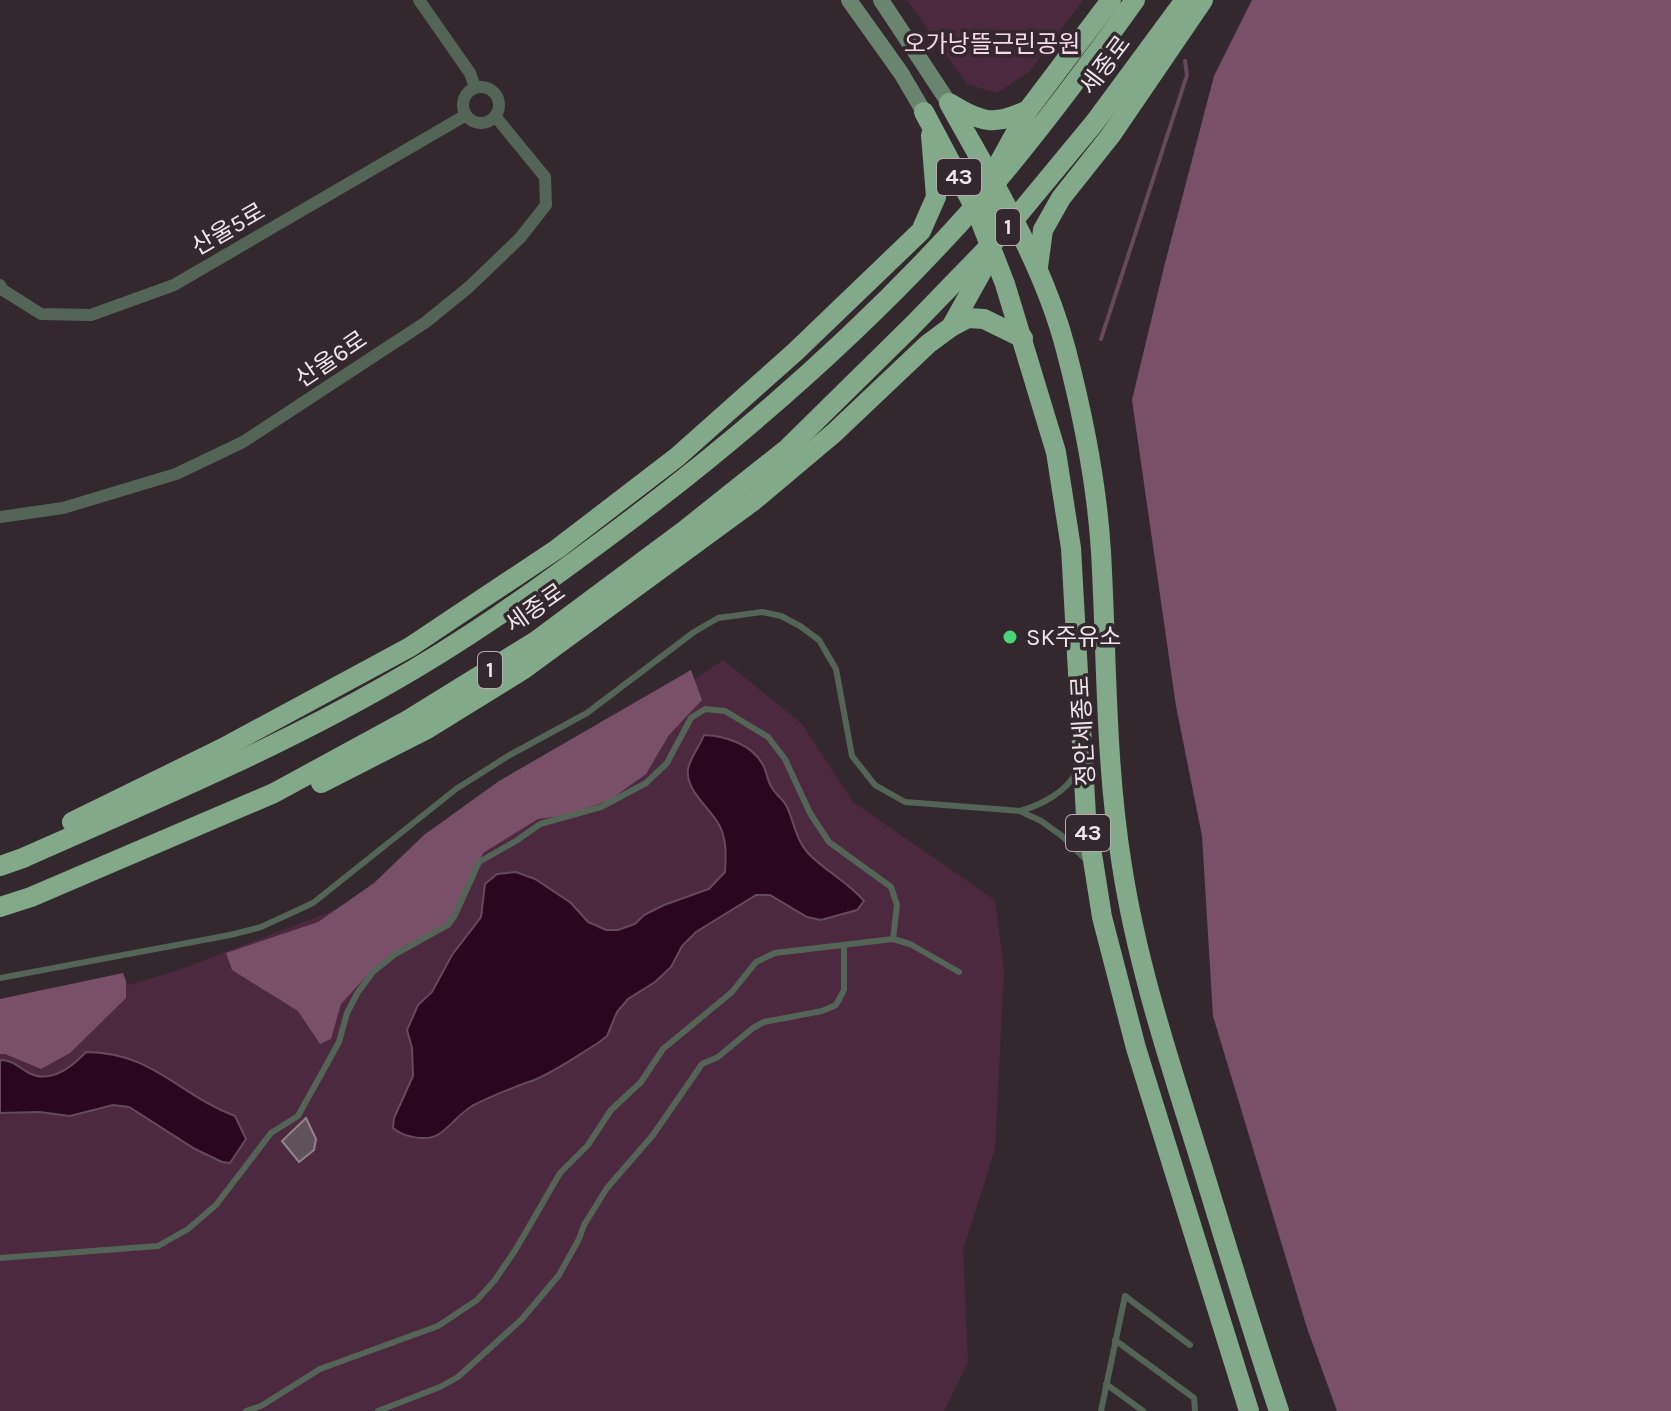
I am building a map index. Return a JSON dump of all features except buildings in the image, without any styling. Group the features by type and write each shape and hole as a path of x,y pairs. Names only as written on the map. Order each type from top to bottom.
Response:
{"highway":[{"path":"985,213 996,188 999,163 1028,110 1111,0"},
{"name":"세종로","path":"0,866 264,751 387,686 517,604 662,497 764,415 880,305 976,205 1063,101 1135,0"},
{"name":"세종로","path":"0,907 31,897 274,793 408,720 536,641 685,530 788,448 1008,227 1095,122 1185,0"},
{"path":"1037,271 1043,230 1061,198 1111,135 1203,0"},
{"name":"정안세종로","path":"949,103 1014,218 1065,347 1087,448 1101,549 1107,749 1120,855 1131,913 1162,1037 1279,1411"},
{"path":"949,103 975,119 990,121 1008,120 1028,110"},
{"name":"정안세종로","path":"924,112 985,213 989,244 1023,338 1056,452 1071,548 1082,760 1092,866 1102,917 1136,1048 1249,1411"},
{"path":"921,231 936,197 932,146 924,112"},
{"path":"0,854 46,835 223,748 397,655 557,549 677,457 795,352 933,221 953,215 985,213 1014,218 1030,215 1061,198"},
{"path":"951,327 981,273 989,244"},
{"path":"0,916 91,886 254,816 427,729 524,669 752,502 834,433 928,344 951,327 968,318 984,319 1023,338"}],"main road":[{"path":"849,0 901,73 924,112"},
{"path":"881,0 949,103"}],"street":[{"path":"419,0 470,73 475,87"},
{"path":"475,87 487,87 496,94 499,105 495,116 480,123 466,115 463,99 475,87"},
{"name":"산울5로","path":"0,285 41,314 91,315 174,285 466,115"},
{"name":"산울6로","path":"0,517 63,508 176,474 243,442 426,322 469,287 520,238 546,205 545,177 495,116"}],"lane":[{"path":"0,978 230,935 261,927 313,903 456,789 587,713 638,672 718,618 762,612 781,616 819,640 836,669 852,756 875,785 905,802 1020,811 1062,836 1092,866"},
{"path":"0,1258 158,1246 188,1229 216,1205 271,1133 298,1116 339,1042 347,1013 358,992 373,972 394,955 448,925 479,862 540,824 601,807 646,783 667,763 691,718 705,709 725,711 768,737 785,759 810,813 829,842 891,887 897,905 893,939"},
{"path":"1020,811 1054,796 1073,779 1082,760"},
{"path":"246,1411 261,1406 320,1369 425,1331 461,1313 495,1280 560,1173 588,1145 611,1110 641,1082 663,1049 732,992 764,956 893,939 910,944 959,972"},
{"path":"378,1411 458,1377 522,1319 559,1275 607,1188 653,1135 702,1064 718,1057 764,1022 822,1011 836,1005 844,990 844,946"},
{"path":"1101,1411 1125,1296 1190,1345"},
{"path":"1115,1340 1194,1398 1195,1411"},
{"path":"1106,1384 1143,1411"}],"green space":[{"name":"오가낭뜰근린공원","path":"907,0 1083,0 1029,72 997,93 967,84"},
{"path":"723,660 802,724 853,802 995,900 1004,971 995,1149 963,1250 968,1362 944,1411 0,1411 0,1022 176,971 376,894"}],"shaded area":[{"path":"1252,0 1671,0 1671,1411 1337,1411 1307,1328 1213,1016 1202,836 1176,706 1132,400 1214,76"},
{"path":"691,670 702,700 669,735 646,774 610,800 563,816 538,819 483,853 461,901 444,927 406,945 371,971 341,1004 331,1039 320,1044 298,1011 232,970 226,953 318,922 374,883 424,835 499,781"},
{"path":"704,735 737,742 758,758 770,785 787,807 804,848 864,901 857,910 821,920 807,917 770,895 756,895 696,932 682,946 671,967 655,982 628,999 617,1012 607,1036 598,1043 559,1068 472,1106 434,1136 415,1137 393,1128 394,1118 413,1076 412,1048 407,1030 418,1005 432,992 452,955 481,917 485,884 497,874 516,872 535,879 571,903 588,922 606,930 618,930 635,924 644,915 664,905 709,889 725,872 721,828 694,791 688,777 689,765"},
{"path":"123,973 126,998 70,1053 41,1069 0,1054 0,999"},
{"path":"86,1052 109,1054 147,1067 235,1116 246,1139 230,1163 195,1149 129,1107 113,1105 70,1116 39,1112 0,1113 0,1060 37,1076 45,1076 67,1068"}],"waterway":[{"path":"1101,339 1187,75 1185,61"}],"place":[{"name":"SK주유소","path":"1010,637"}]}
